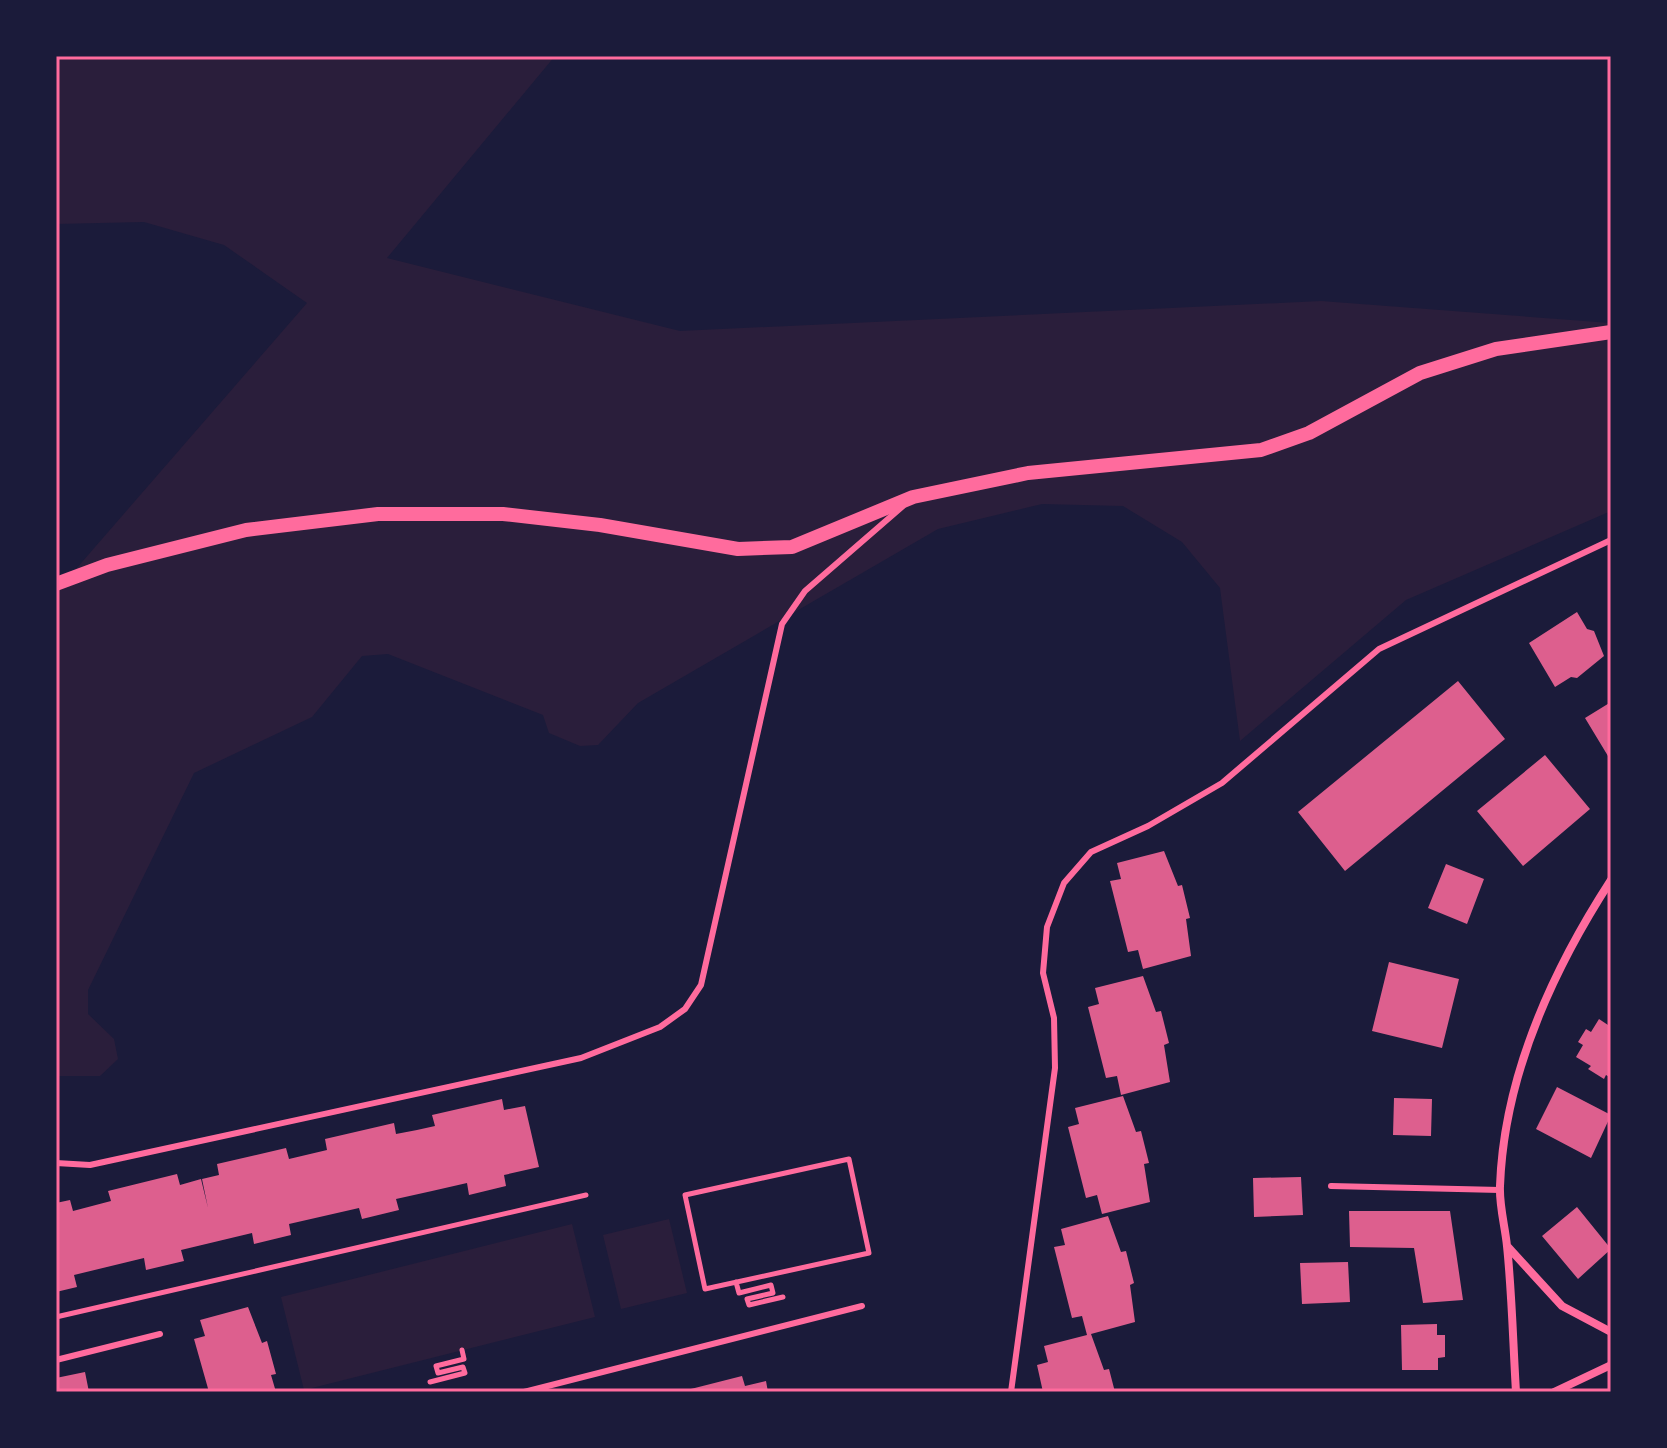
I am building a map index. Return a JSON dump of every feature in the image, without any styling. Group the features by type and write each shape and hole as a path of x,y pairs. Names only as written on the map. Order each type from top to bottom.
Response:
{"street":[{"path":"56,584 107,565 246,530 378,514 503,514 600,525 738,549 792,547 913,497 1028,473 1261,450 1309,433 1420,373 1496,349 1611,332"},
{"path":"1516,1392 1507,1246 1500,1190 1512,1090 1539,1014 1572,944 1611,880"},
{"path":"1507,1246 1562,1306 1611,1332"},
{"path":"1554,1392 1611,1365"}],"lane":[{"path":"56,1163 90,1165 581,1058 660,1027 685,1009 701,985 782,624 805,591 913,497"},
{"path":"1011,1392 1055,1068 1054,1018 1043,973 1047,927 1064,883 1091,852 1148,826 1222,783 1379,649 1611,540"},
{"path":"1331,1186 1500,1190"},
{"path":"524,1392 862,1306"},
{"path":"56,1360 160,1334"}],"path":[{"path":"849,1159 869,1253 736,1282 705,1289 685,1195 849,1159"},
{"path":"56,1317 586,1195"},
{"path":"736,1282 739,1293 771,1285 773,1293 747,1299 749,1305 783,1297"},
{"path":"430,1382 465,1373 463,1367 438,1373 436,1366 464,1359 462,1350"}],"shaded area":[{"path":"56,56 555,56 387,258 680,331 1321,301 1611,323 1611,511 1406,600 1240,741 1220,588 1182,542 1123,506 1042,504 938,529 638,703 598,745 580,746 549,733 543,715 388,654 362,656 312,717 194,773 88,990 88,1014 114,1039 118,1059 100,1076 56,1076 56,592 307,303 224,245 144,222 56,224"},
{"path":"669,1219 687,1293 621,1309 603,1235"},
{"path":"572,1224 595,1317 304,1390 281,1297"}],"building":[{"path":"1577,612 1587,629 1594,631 1604,656 1577,678 1571,677 1555,687 1529,643"},
{"path":"1458,681 1505,739 1345,871 1298,812"},
{"path":"1611,702 1611,761 1585,718"},
{"path":"1545,755 1590,809 1523,866 1477,811"},
{"path":"1164,851 1178,886 1182,885 1190,918 1186,919 1191,956 1143,969 1138,950 1128,952 1110,881 1121,879 1117,863"},
{"path":"1446,864 1484,879 1467,924 1428,908"},
{"path":"1389,962 1459,979 1442,1048 1372,1031"},
{"path":"1143,976 1156,1012 1161,1011 1169,1043 1164,1045 1170,1082 1121,1095 1117,1076 1106,1078 1088,1007 1099,1004 1095,988"},
{"path":"1599,1019 1611,1027 1611,1078 1606,1075 1604,1079 1576,1057 1583,1045 1578,1042 1586,1029 1591,1032"},
{"path":"1557,1087 1611,1115 1591,1158 1536,1129"},
{"path":"1123,1096 1136,1132 1141,1131 1149,1163 1144,1164 1150,1202 1102,1214 1097,1195 1086,1198 1068,1127 1079,1124 1075,1108"},
{"path":"1394,1098 1432,1099 1431,1136 1393,1135"},
{"path":"502,1099 504,1110 525,1106 539,1167 504,1175 506,1186 469,1195 467,1183 396,1199 399,1210 362,1219 359,1208 289,1224 291,1235 254,1244 252,1233 181,1250 184,1261 146,1270 144,1258 74,1275 77,1287 56,1292 56,1203 70,1200 73,1211 111,1201 108,1191 177,1174 180,1185 201,1179 208,1208 202,1179 219,1175 217,1164 286,1148 289,1159 327,1150 325,1139 394,1123 396,1134 435,1126 432,1115"},
{"path":"1301,1177 1303,1215 1254,1217 1253,1178"},
{"path":"1577,1207 1611,1249 1578,1279 1542,1236"},
{"path":"1349,1211 1450,1211 1463,1300 1423,1303 1414,1248 1350,1247"},
{"path":"1108,1216 1121,1252 1126,1251 1134,1283 1130,1285 1135,1322 1091,1334 1104,1370 1109,1369 1115,1392 1043,1392 1037,1365 1048,1362 1044,1346 1087,1335 1082,1316 1072,1318 1054,1247 1065,1245 1061,1229"},
{"path":"1348,1262 1350,1302 1302,1304 1300,1263"},
{"path":"248,1307 262,1343 267,1341 276,1374 271,1375 276,1392 209,1392 194,1339 205,1336 200,1320"},
{"path":"1437,1324 1437,1335 1445,1335 1445,1357 1438,1358 1438,1370 1402,1370 1401,1325"},
{"path":"85,1372 89,1392 56,1392 56,1378"},
{"path":"742,1376 745,1386 766,1381 768,1392 679,1392"}]}
